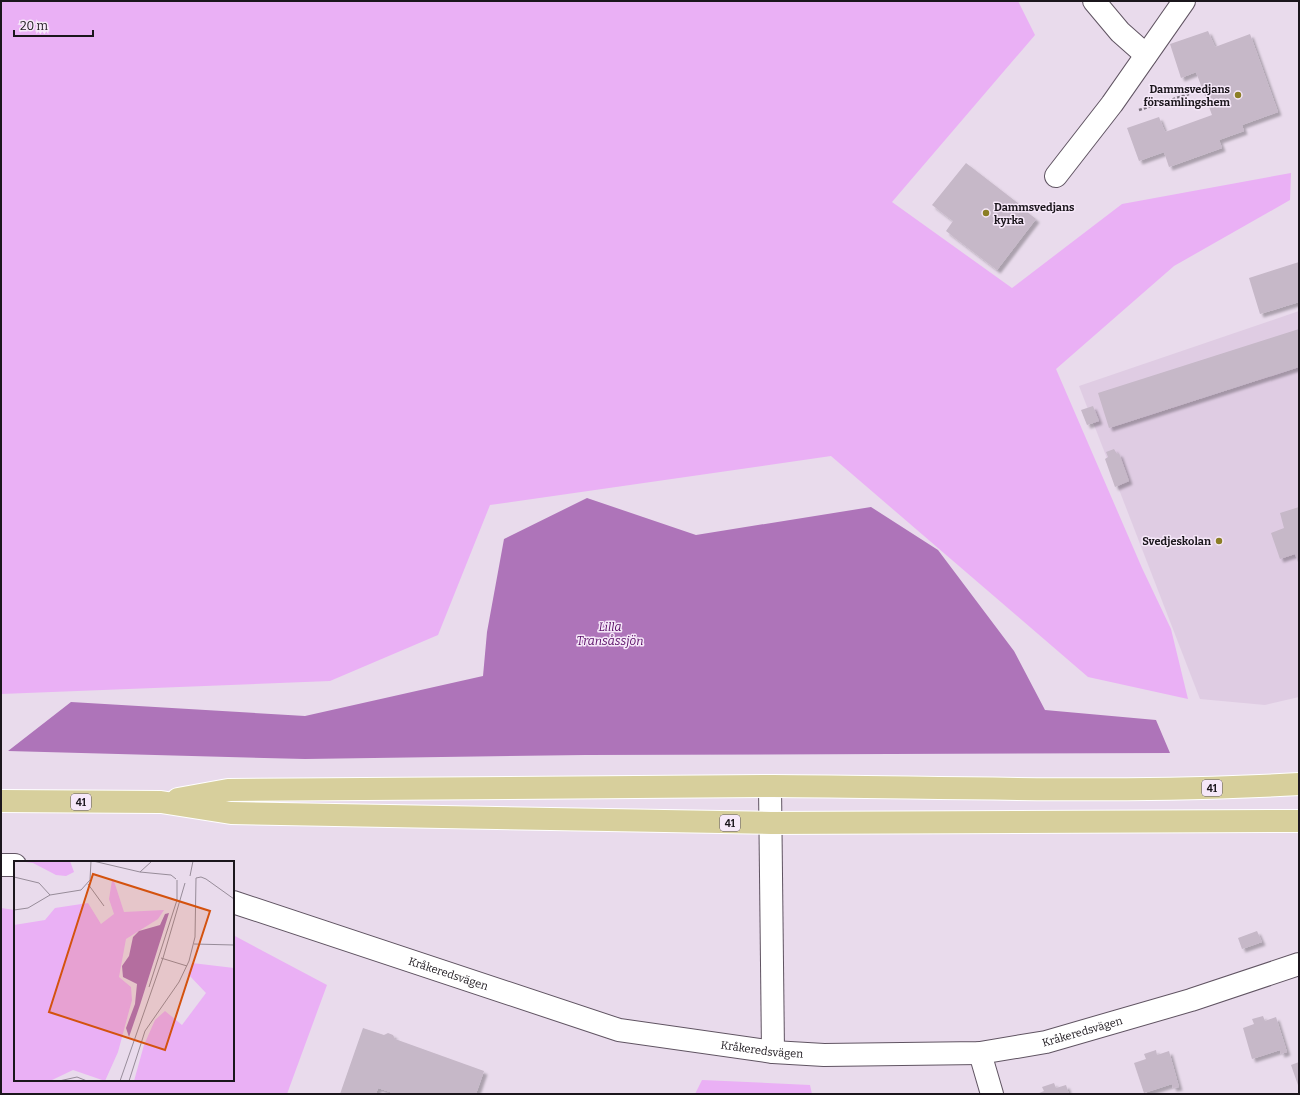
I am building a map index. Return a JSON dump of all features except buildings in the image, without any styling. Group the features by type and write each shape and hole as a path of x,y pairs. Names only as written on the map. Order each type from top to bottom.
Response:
{"main road":[{"name":"41","path":"161,802 228,790 770,786 1124,790 1234,788 1299,784"},
{"name":"41","path":"1,801 161,802 231,813 771,824 1299,822"}],"street":[{"path":"1094,1 1120,32 1146,55"},
{"path":"1056,176 1112,104 1184,1"},
{"path":"770,786 773,1052"},
{"path":"1,865 14,866"},
{"name":"Kråkeredsvägen","path":"234,902 619,1030 773,1052 824,1055 980,1053 1046,1042 1191,1000 1299,964"},
{"path":"980,1053 992,1094"}],"path":[{"path":"1112,104 1123,116 1189,94"}],"shaded area":[{"path":"1,1 1018,1 1035,35 892,202 1012,288 1122,204 1291,173 1290,200 1174,266 1056,369 1142,568 1171,629 1188,699 1088,677 831,456 490,505 438,635 330,681 1,694"},
{"name":"Svedjeskolan","path":"1299,311 1299,697 1265,705 1200,699 1079,386"},
{"path":"1,908 14,910 14,1081 234,1081 234,936 327,985 287,1094 1,1094"},
{"path":"702,1080 810,1085 812,1094 695,1094"}],"water":[{"name":"Lilla Transåssjön","path":"587,498 696,535 871,507 938,550 1014,651 1045,710 1156,720 1170,753 585,755 305,759 8,751 71,702 305,716 483,676 487,632 504,539"}],"place":[{"name":"Dammsvedjans församlingshem","path":"1238,95"},
{"name":"Dammsvedjans kyrka","path":"986,213"},
{"name":"Svedjeskolan","path":"1219,541"}]}
